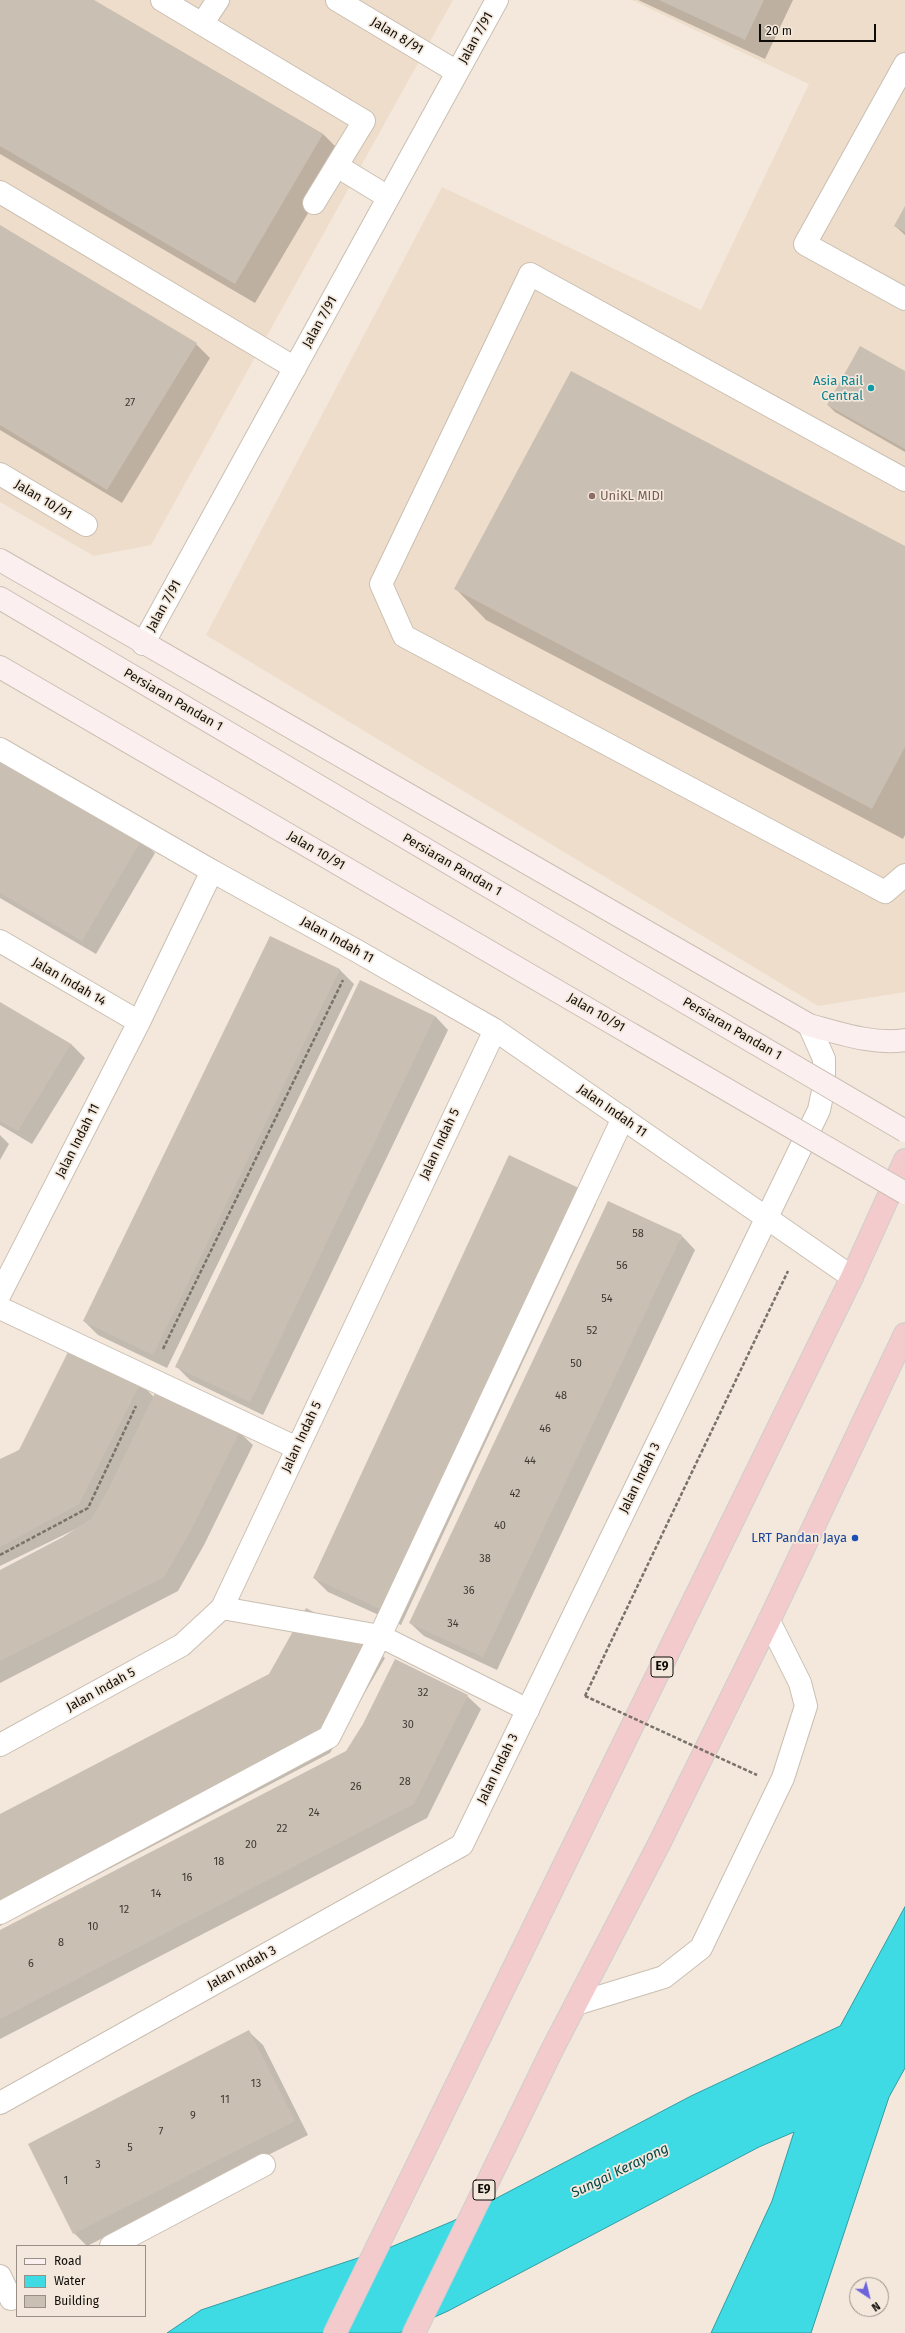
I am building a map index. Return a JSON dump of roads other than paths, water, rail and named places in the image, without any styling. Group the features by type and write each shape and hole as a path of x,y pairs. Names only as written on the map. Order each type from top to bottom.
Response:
{"highway":[{"name":"E9","path":"335,2333 412,2172 852,1277 905,1160"},
{"name":"E9","path":"414,2333 553,2048 659,1844 769,1621 905,1334"}],"street":[{"path":"162,0 364,121 314,203"},
{"path":"202,24 218,0"},
{"name":"Jalan 8/91","path":"337,0 457,72"},
{"name":"Jalan 7/91","path":"143,644 497,0"},
{"path":"905,64 805,244 905,299"},
{"path":"337,166 388,197"},
{"path":"0,192 294,368"},
{"path":"905,480 530,274 381,584 404,636 885,892 905,875"},
{"name":"Jalan 10/91","path":"0,474 86,525"},
{"path":"0,560 143,644 809,1025 851,1036 897,1042 905,1040"},
{"name":"Persiaran Pandan 1","path":"0,598 905,1131"},
{"name":"Jalan 10/91","path":"0,668 905,1193"},
{"path":"0,749 212,871"},
{"name":"Jalan Indah 11","path":"0,1294 139,1022 212,871 357,951 495,1030 852,1277"},
{"name":"Jalan Indah 14","path":"0,942 139,1022"},
{"name":"Jalan Indah 3","path":"0,2103 462,1845 820,1104 824,1086 824,1059 809,1025"},
{"name":"Jalan Indah 5","path":"0,1745 182,1645 222,1608 296,1448 495,1030"},
{"path":"0,1913 329,1737 380,1636 623,1118"},
{"path":"0,1308 296,1448"},
{"path":"222,1608 380,1636 528,1710"},
{"path":"576,2004 664,1977 701,1948 783,1778 806,1706 800,1683 769,1621"},
{"path":"112,2245 264,2165"},
{"path":"0,2276 9,2299"}],"water":[{"name":"Sungai Kerayong","path":"905,1907 905,2068 889,2097 811,2333 711,2333 772,2201 794,2132 759,2147 448,2311 399,2333 167,2333 201,2310 391,2247 453,2221 691,2096 840,2026"}],"place":[{"name":"Asia Rail Central","path":"871,388"},
{"name":"UniKL MIDI","path":"592,496"},
{"name":"LRT Pandan Jaya","path":"855,1538"}]}
